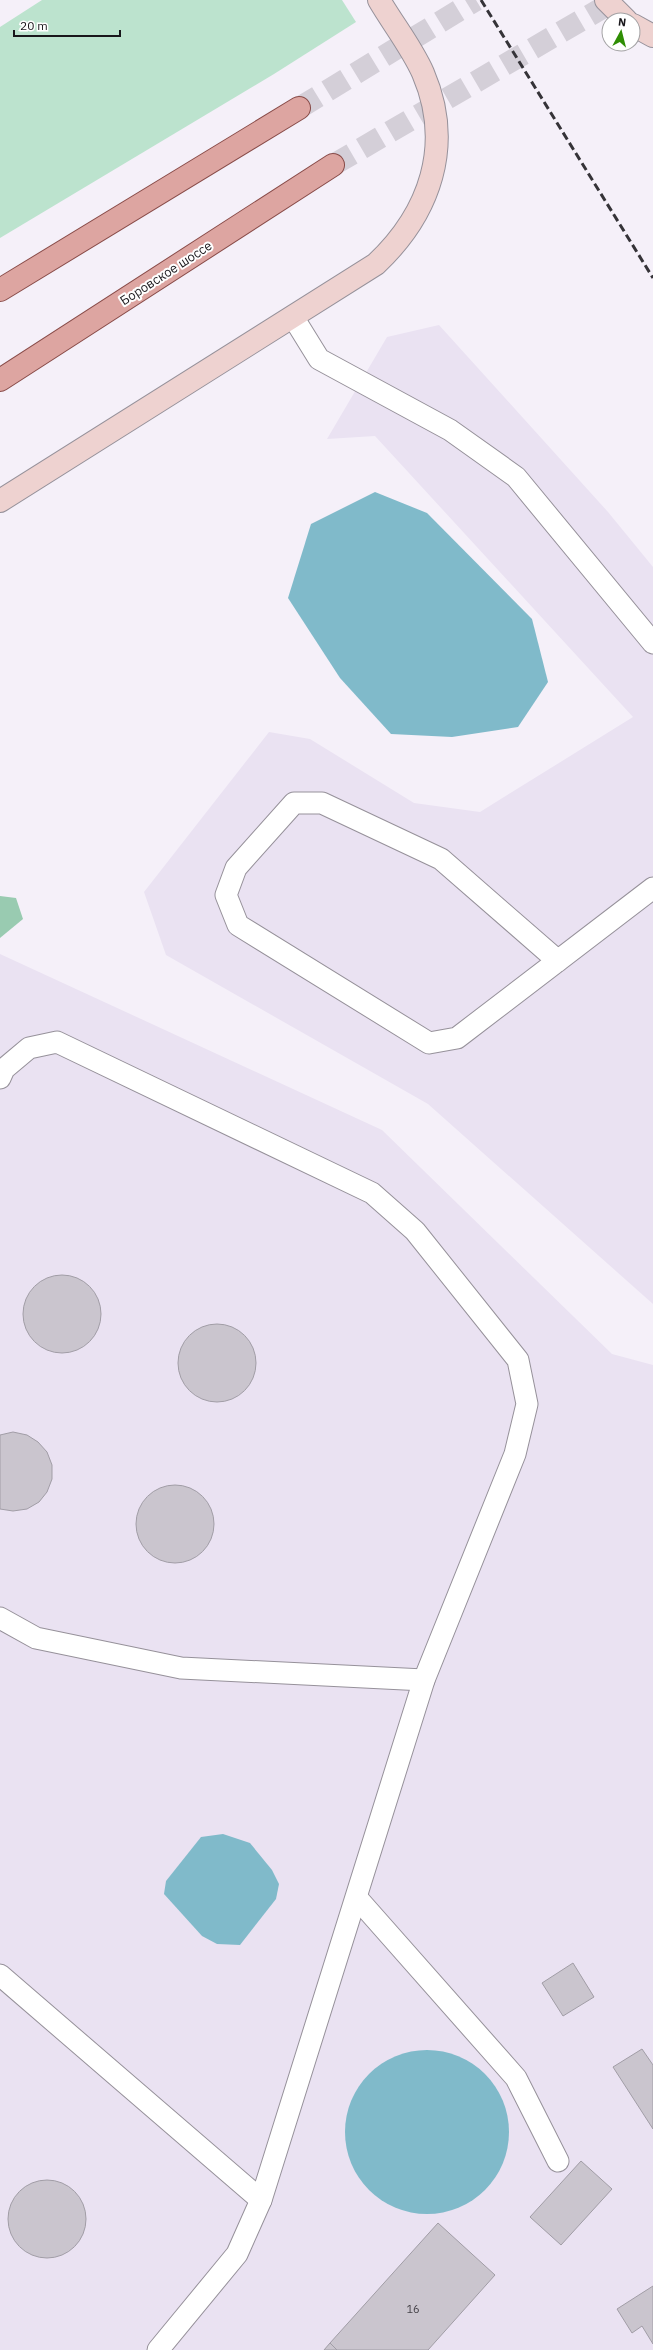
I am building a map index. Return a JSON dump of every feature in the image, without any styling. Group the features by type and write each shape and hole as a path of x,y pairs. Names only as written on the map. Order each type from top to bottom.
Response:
{"main road":[{"path":"0,290 299,108"},
{"name":"Боровское шоссе","path":"0,380 333,165"}],"street":[{"path":"0,501 376,264 393,248 407,230 419,212 428,192 436,145 436,118 432,96 422,72 378,0"},
{"path":"606,0 618,12"},
{"path":"641,30 653,36"}],"lane":[{"path":"293,317 319,359 450,430 516,477 653,643"},
{"path":"558,961 441,859 322,802 294,803 236,868 226,895 238,925 429,1043 457,1038 558,961 653,888"},
{"path":"0,1078 4,1069 29,1048 57,1042 372,1193 415,1231 518,1360 527,1404 515,1454 424,1680 357,1898 261,2200 237,2254 158,2350"},
{"path":"0,1618 36,1638 181,1668 424,1680"},
{"path":"357,1898 516,2078 558,2161"},
{"path":"0,1975 261,2200"}],"shaded area":[{"path":"439,325 608,512 653,567 653,1304 428,1104 166,955 144,892 269,732 310,739 414,803 480,812 633,717 375,436 327,439 387,337"},
{"path":"0,954 382,1130 612,1354 653,1365 653,2350 0,2350"}],"green space":[{"path":"42,0 342,0 356,22 274,74 0,238 0,27"},
{"path":"0,896 16,898 23,919 0,938"}],"water":[{"path":"375,492 427,513 532,619 548,682 518,727 452,737 391,734 340,678 288,598 311,524"},
{"path":"223,1834 250,1843 272,1870 279,1884 276,1899 240,1945 217,1944 202,1936 164,1894 166,1881 201,1837"},
{"path":"427,2050 451,2054 472,2064 485,2074 495,2087 505,2108 509,2132 505,2156 495,2177 485,2190 472,2200 451,2210 427,2214 403,2210 382,2200 369,2190 359,2177 349,2156 345,2132 349,2108 359,2087 369,2074 382,2064 403,2054"}],"building":[{"path":"62,1275 77,1278 90,1286 98,1299 101,1314 98,1329 90,1342 77,1350 62,1353 47,1350 34,1342 26,1329 23,1314 26,1299 34,1286 47,1278"},
{"path":"217,1324 232,1327 245,1335 253,1348 256,1363 253,1378 245,1391 232,1399 217,1402 202,1399 189,1391 181,1378 178,1363 181,1348 189,1335 202,1327"},
{"path":"13,1432 27,1435 38,1442 47,1452 52,1465 52,1479 47,1492 39,1502 27,1509 13,1511 0,1509 0,1435"},
{"path":"175,1485 190,1488 203,1496 211,1509 214,1524 211,1539 203,1552 190,1560 175,1563 160,1560 147,1552 139,1539 136,1524 139,1509 147,1496 160,1488"},
{"path":"573,1963 594,1997 563,2016 542,1983"},
{"path":"642,2049 653,2065 653,2129 613,2067"},
{"path":"581,2161 612,2189 561,2245 530,2217"},
{"path":"39,2180 55,2180 69,2186 80,2197 86,2211 86,2227 80,2241 69,2252 55,2258 39,2258 25,2252 14,2241 8,2227 8,2211 14,2197 25,2186"},
{"path":"438,2223 495,2275 428,2350 337,2350 330,2343"},
{"path":"653,2286 653,2344 642,2326 632,2333 617,2309"},
{"path":"330,2343 337,2350 324,2350"}],"tunnel":[{"path":"299,108 476,0"},
{"path":"333,165 616,0"}],"railway":[{"path":"481,0 653,278"}]}
